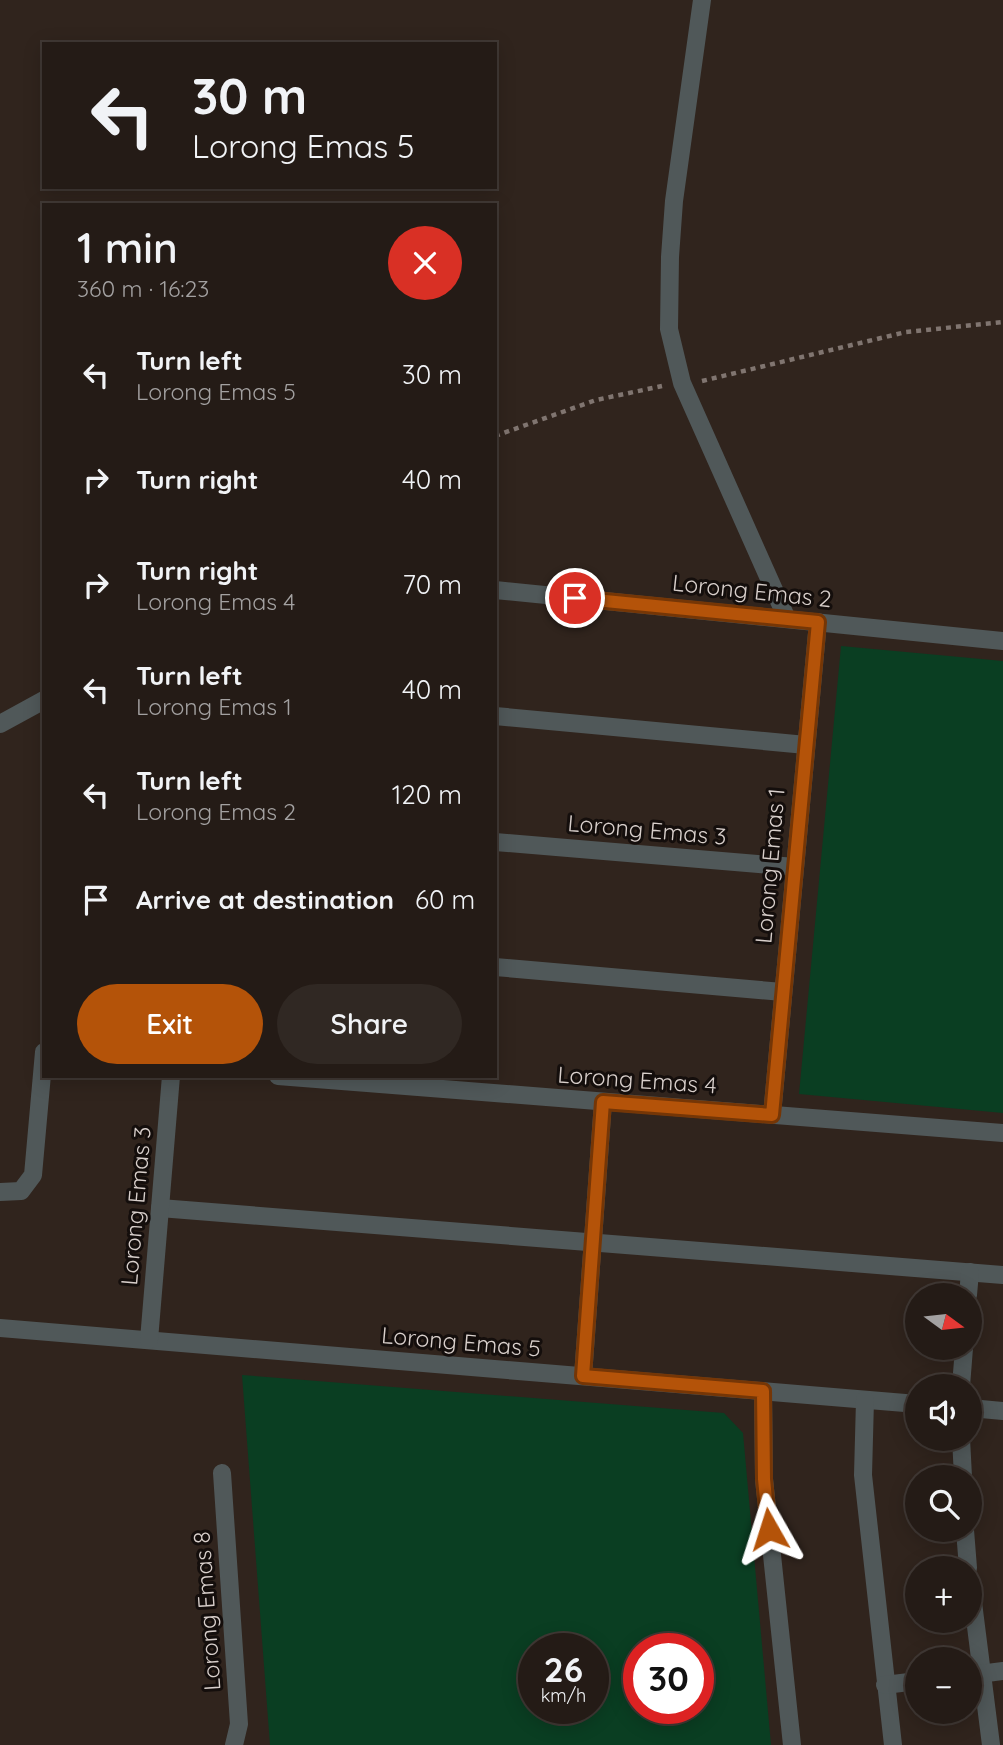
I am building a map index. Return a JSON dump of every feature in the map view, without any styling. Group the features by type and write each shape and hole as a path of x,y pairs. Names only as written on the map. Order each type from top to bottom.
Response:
{"street":[{"path":"702,0 670,257 669,329 682,383 787,619"},
{"name":"Lorong Emas 2","path":"497,590 1003,641"},
{"name":"Lorong Emas 1","path":"772,1115 818,622"},
{"path":"0,724 42,701"},
{"path":"497,716 806,745"},
{"name":"Lorong Emas 3","path":"497,842 795,867"},
{"path":"497,969 783,992"},
{"path":"0,1192 21,1191 33,1175 42,1074"},
{"name":"Lorong Emas 3","path":"149,1340 171,1078"},
{"name":"Lorong Emas 4","path":"330,1078 485,1084 603,1102 997,1133"},
{"path":"583,1376 603,1102"},
{"path":"160,1208 1003,1275"},
{"path":"969,1283 970,1272"},
{"name":"Lorong Emas 5","path":"0,1328 905,1403"},
{"path":"763,1391 764,1479 792,1745"},
{"path":"865,1399 863,1475 893,1745"},
{"path":"982,1409 1003,1411"},
{"name":"Lorong Emas 8","path":"222,1472 239,1724 234,1745"},
{"path":"982,1673 1003,1671"},
{"path":"885,1685 905,1682"},
{"path":"982,1705 991,1745"}],"path":[{"path":"497,435 596,400 906,332 1003,322"}],"green space":[{"path":"841,646 1003,661 1003,1113 799,1094"},
{"path":"242,1375 724,1413 743,1433 771,1745 270,1745"}],"route":[{"path":"575,598 818,622 772,1115 603,1102 583,1376 763,1391 764,1479 769,1529"}]}
